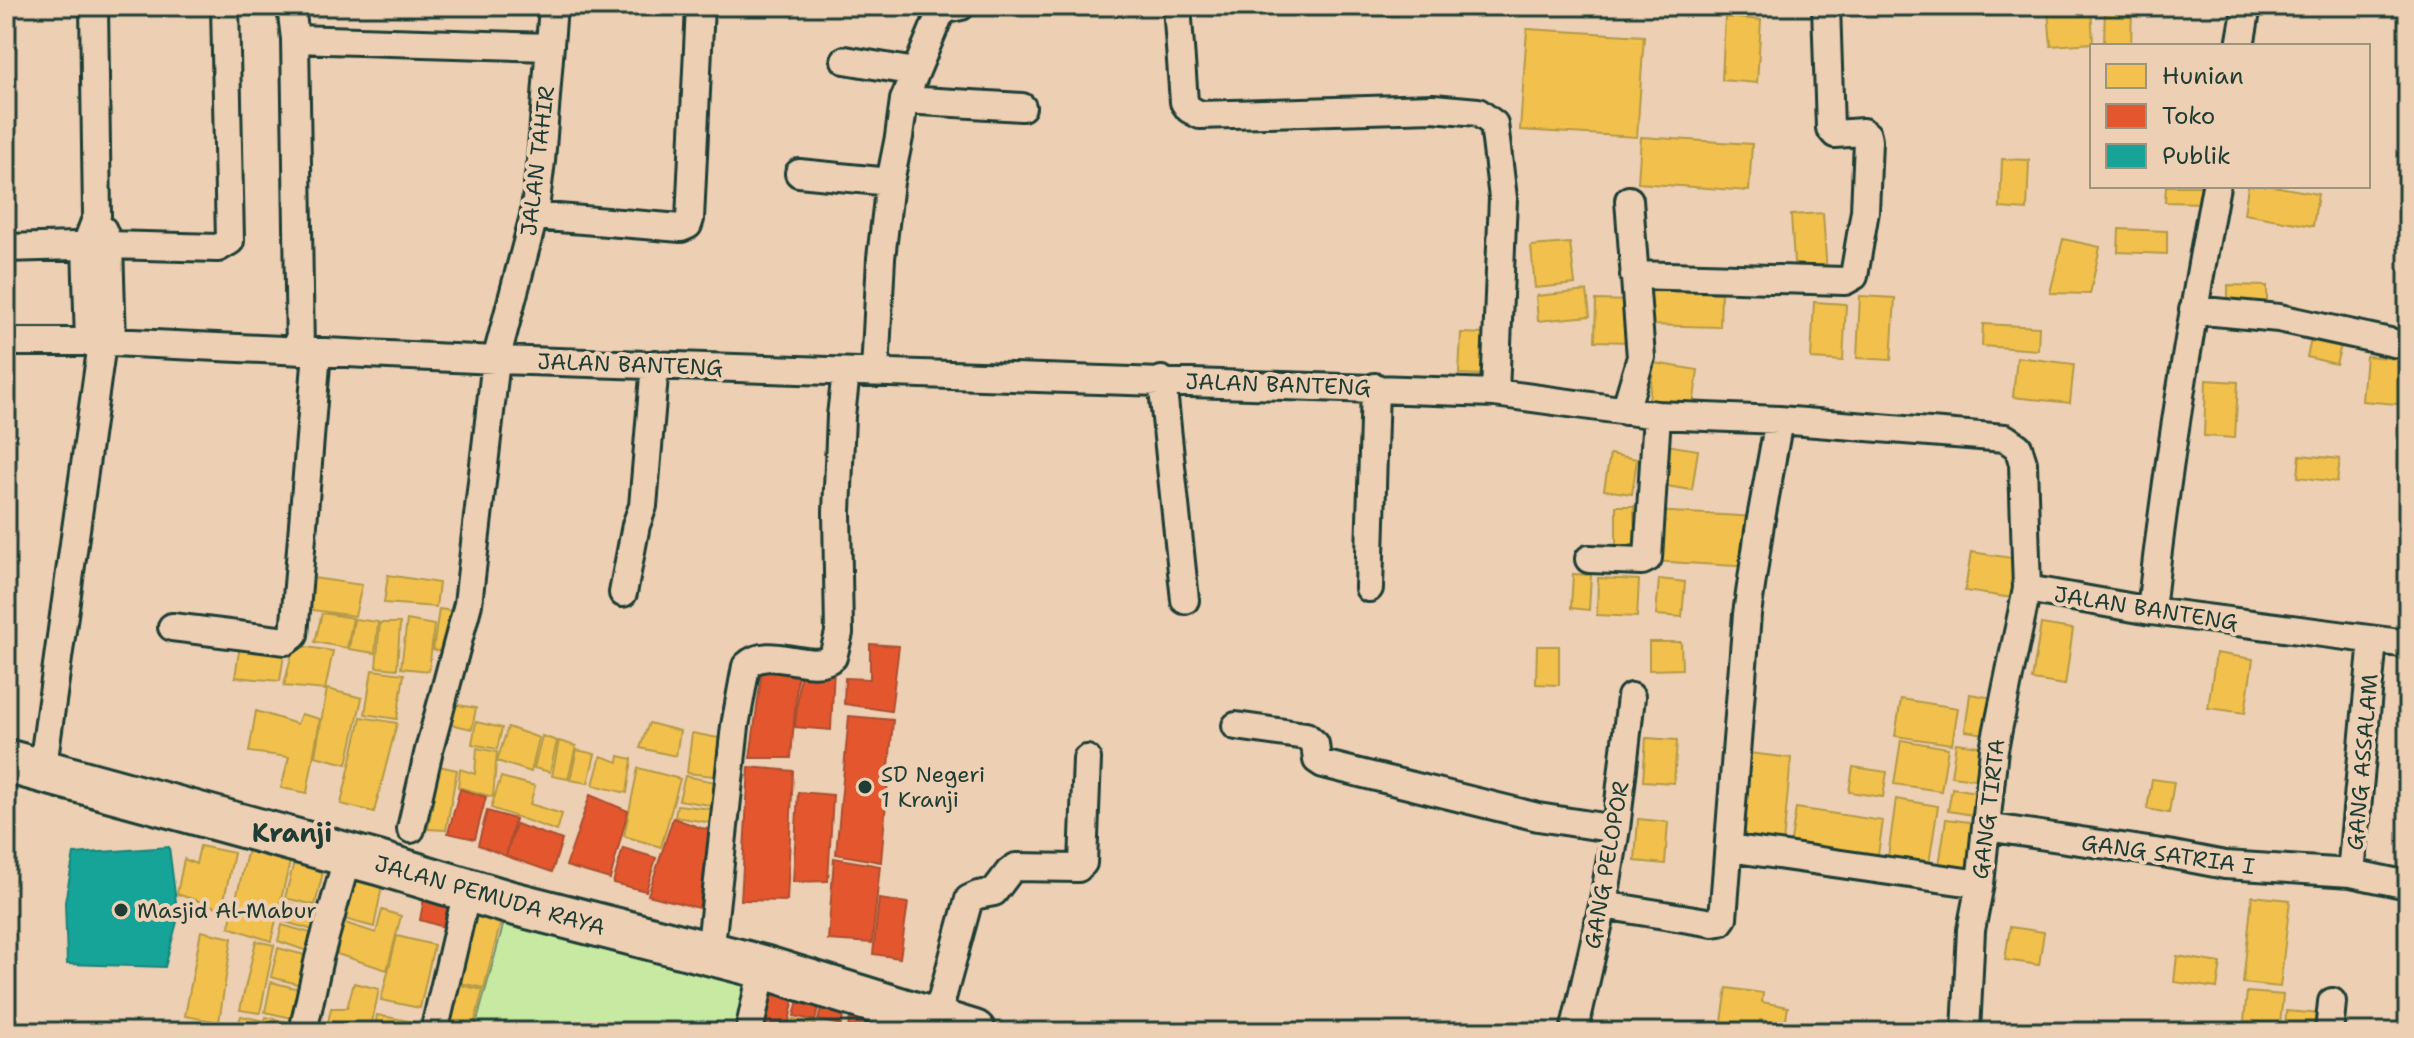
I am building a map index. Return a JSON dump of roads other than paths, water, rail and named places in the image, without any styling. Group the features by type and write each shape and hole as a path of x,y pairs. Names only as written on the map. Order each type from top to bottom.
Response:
{"main road":[{"name":"JALAN PEMUDA RAYA","path":"24,767 348,855 467,891 763,967 955,1026"}],"street":[{"path":"24,767 101,342 94,6"},
{"path":"6,248 98,245 218,248 230,241 225,6"},
{"path":"172,627 286,641 294,635 308,352 291,6"},
{"name":"JALAN TAHIR","path":"411,829 468,604 496,360 534,216 553,6"},
{"path":"534,216 681,228 688,225 700,6"},
{"path":"1177,6 1184,102 1200,115 1433,108 1478,112 1494,124 1503,198 1495,393"},
{"path":"1634,275 1845,281 1854,276 1865,211 1868,141 1863,132 1835,134 1830,128 1826,6"},
{"path":"2240,44 2247,6"},
{"path":"875,372 881,258 904,100 944,7"},
{"path":"295,39 549,47"},
{"path":"845,60 915,72"},
{"path":"904,100 1022,107"},
{"path":"799,173 890,182"},
{"path":"2151,611 2158,540 2193,310 2216,188"},
{"path":"1625,411 1641,357 1629,200"},
{"path":"2193,310 2279,318 2408,346"},
{"name":"JALAN BANTENG","path":"6,342 101,342 1001,378 1375,387 1495,393 1657,415 1779,420 2005,438 2018,447 2023,463 2027,589 2151,611 2408,644"},
{"path":"623,593 636,525 643,506 655,364"},
{"path":"710,954 735,726 746,666 753,659 763,657 821,663 829,661 833,657 839,633 837,512 846,372"},
{"path":"1162,380 1185,600"},
{"path":"1369,588 1375,387"},
{"path":"1589,559 1642,561 1648,558 1657,415"},
{"path":"1603,905 1713,923 1723,918 1747,614 1779,420"},
{"name":"GANG TIRTA","path":"1966,1032 1971,930 1980,884 1994,749 2027,589"},
{"name":"GANG ASSALAM","path":"2373,640 2351,873 2408,885"},
{"name":"GANG PELOPOR","path":"1574,1032 1603,905 1616,829 1631,697"},
{"path":"1236,726 1306,736 1315,744 1317,760 1323,764 1538,817 1616,829"},
{"path":"955,1026 969,899 994,892 1016,867 1078,868 1083,863 1087,759"},
{"name":"GANG SATRIA I","path":"1986,827 2225,865 2351,873"},
{"path":"1729,848 1980,884"},
{"path":"303,1032 319,958 348,855"},
{"path":"434,1032 467,891"},
{"path":"749,1032 763,967"},
{"path":"2329,1032 2332,1002"}],"place":[{"name":"SD Negeri 1 Kranji","path":"865,787"},
{"name":"Masjid Al-Mabur","path":"121,910"}],"district":[{"name":"Kranji","path":"292,833"}]}
